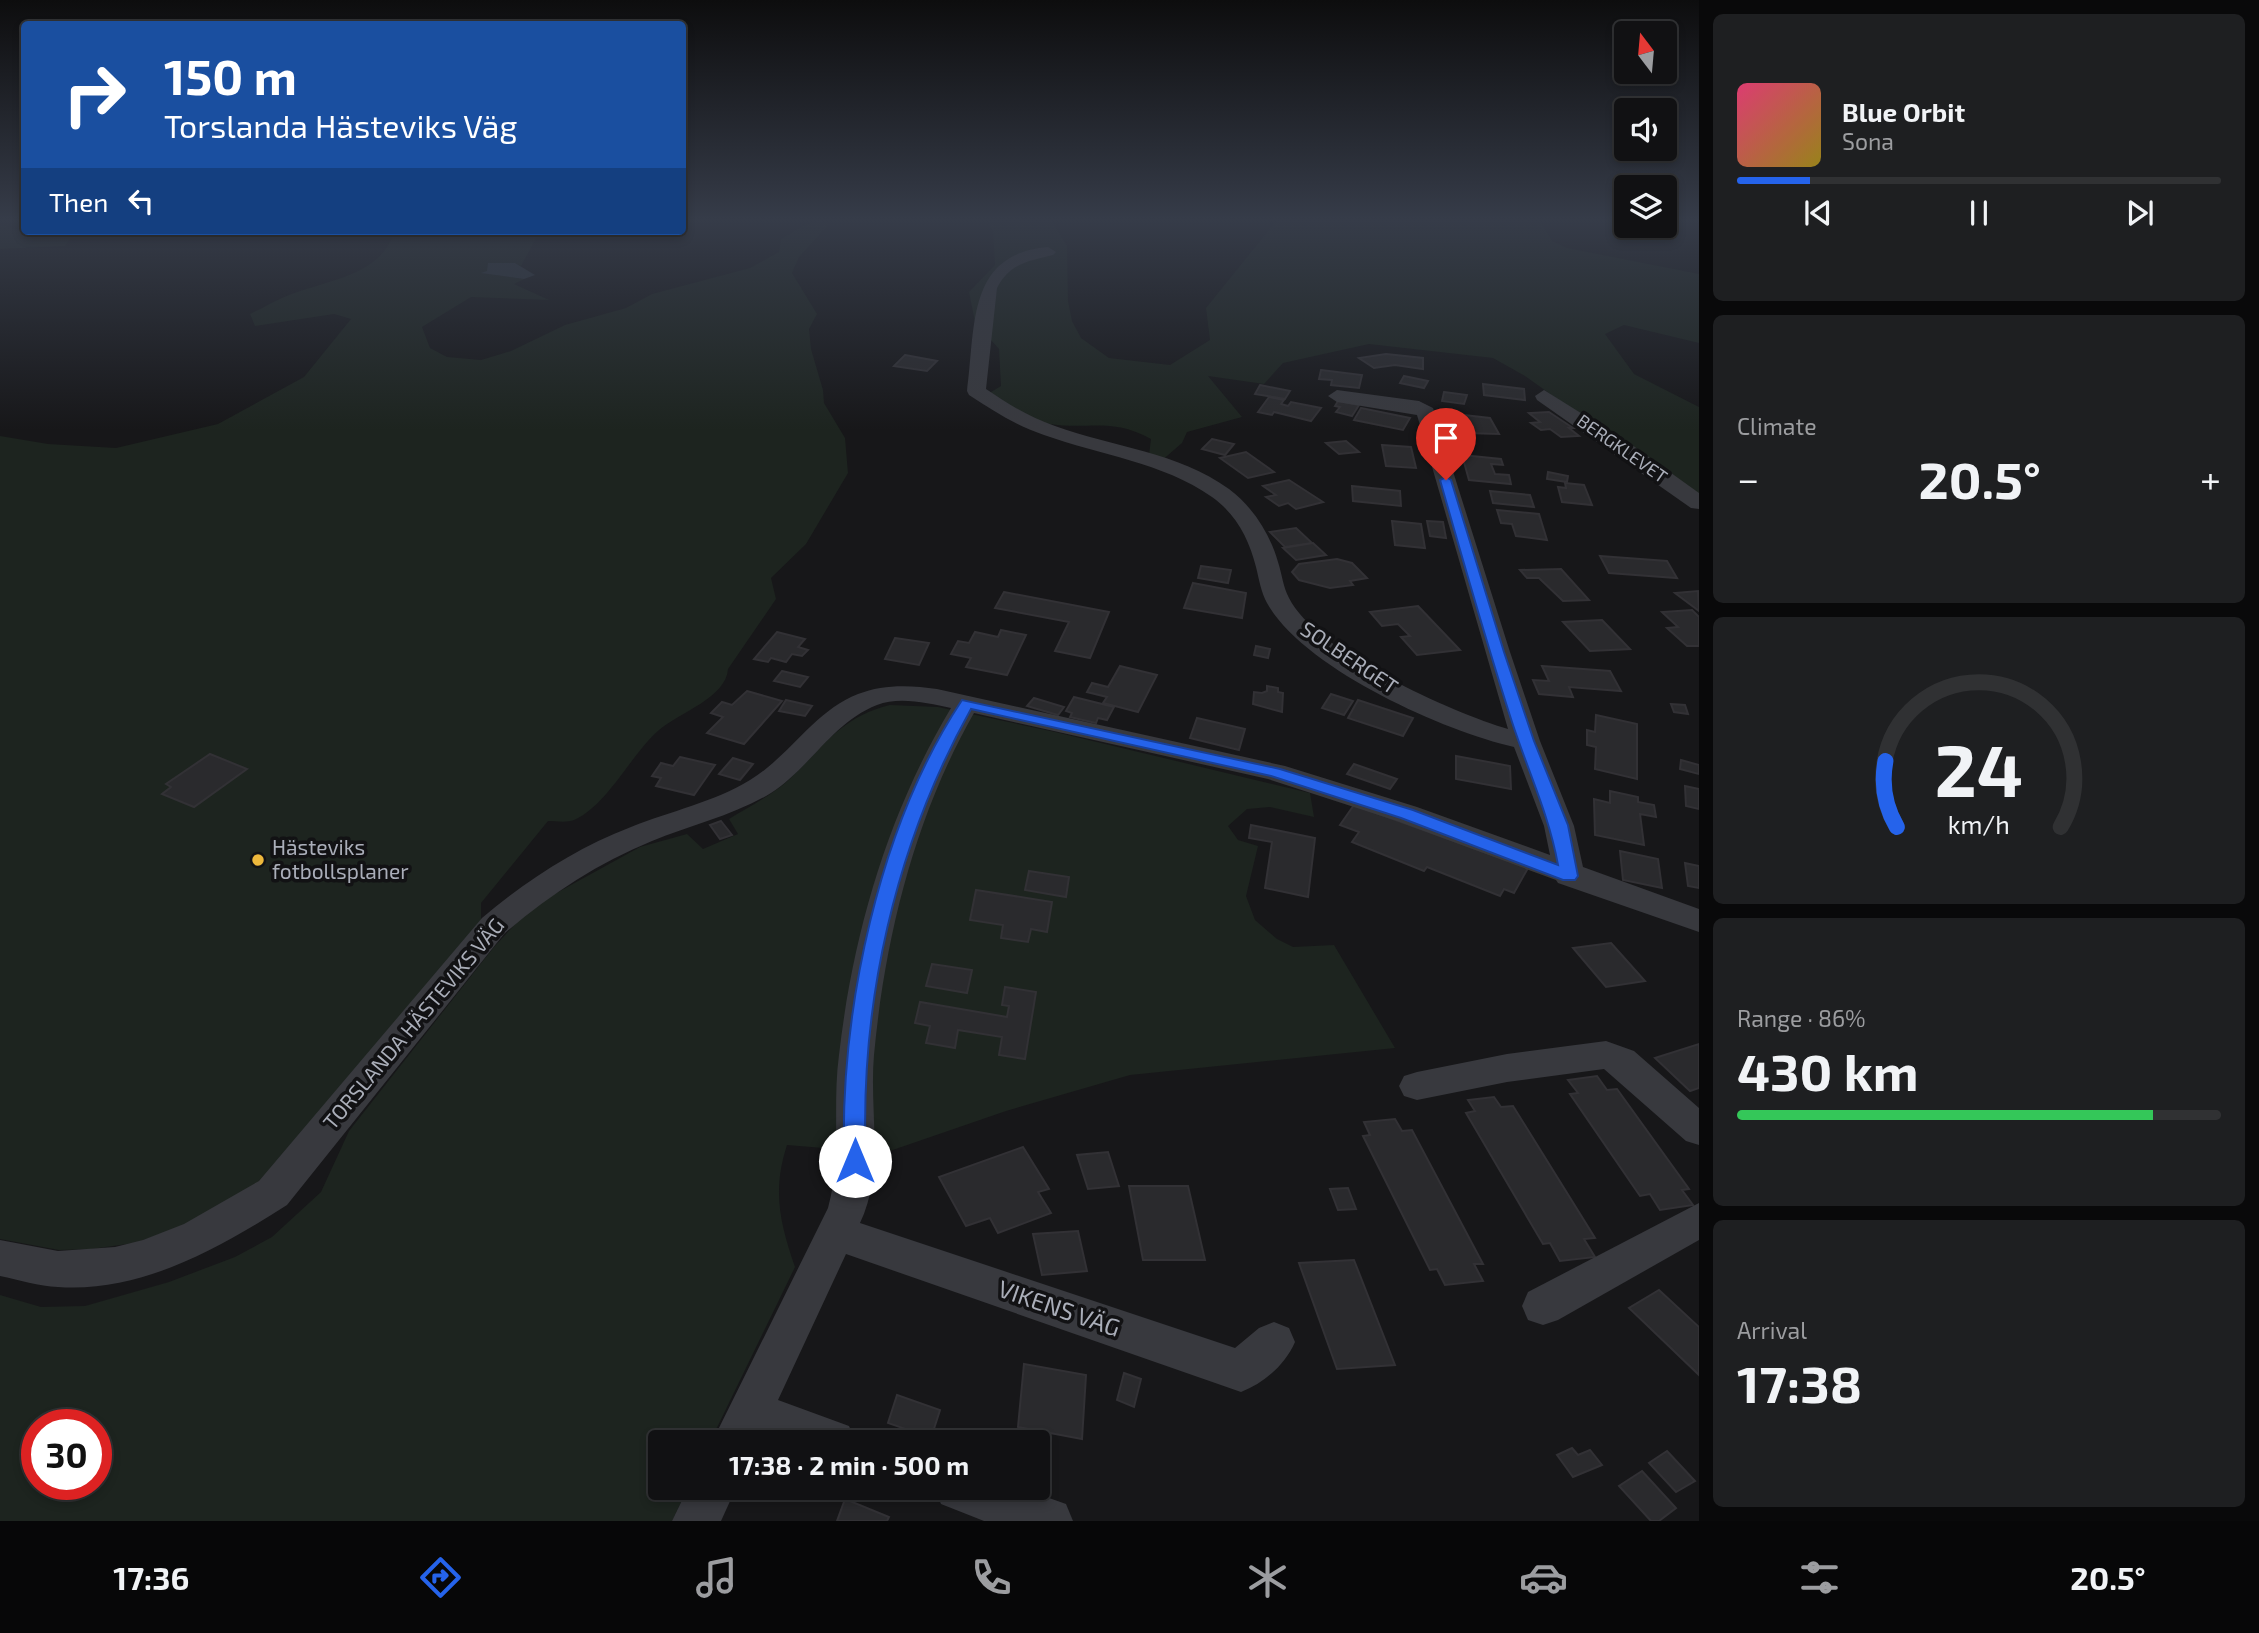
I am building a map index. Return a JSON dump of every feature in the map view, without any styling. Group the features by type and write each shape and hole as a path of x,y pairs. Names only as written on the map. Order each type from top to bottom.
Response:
{"street":[{"name":"SOLBERGET","path":"989,289 984,342 975,382 976,391 1023,421 1159,464 1220,494 1244,515 1259,536 1279,603 1314,639 1401,694 1457,721 1502,738 1526,741"},
{"path":"1337,396 1419,407 1426,412 1482,604 1526,741 1559,825 1569,876"},
{"name":"BERGKLEVET","path":"1544,397 1625,449 1699,503"},
{"name":"TORSLANDA HÄSTEVIKS VÄG","path":"0,1258 60,1269 92,1267 176,1247 212,1231 273,1193 453,972 493,926 521,900 604,851 761,786 796,758 830,722 847,709 870,698 915,693 1275,772 1407,814 1699,922"},
{"path":"761,1430 743,1427 836,1233 854,1184 856,1058 869,965 901,844 936,757 967,703"},
{"path":"1417,1086 1579,1056 1606,1055 1621,1061 1699,1130"},
{"path":"1543,1306 1699,1220"},
{"name":"VIKENS VÄG","path":"836,1233 1241,1371 1274,1342"},
{"path":"696,1521 707,1500"},
{"path":"990,1500 1049,1521"}],"shaded area":[{"path":"308,289 525,289 549,300 471,297 422,327 430,348 447,357 481,360 511,351 565,325 626,308 652,294 671,289 802,289 817,314 809,329 824,403 845,438 848,473 806,544 771,578 776,599 728,669 719,688 701,704 659,730 598,803 586,813 571,821 548,821 481,903 481,924 272,1172 214,1215 135,1243 59,1250 0,1239 0,436 48,444 116,448 218,424 304,377 351,319 334,314 255,326 250,314"},
{"path":"972,289 1068,289 1072,321 1081,338 1109,358 1170,365 1210,340 1206,308 1221,289 1699,289 1699,343 1624,325 1605,334 1634,374 1699,407 1699,500 1525,376 1493,358 1369,344 1283,363 1264,384 1208,376 1242,417 1187,432 1182,443 1160,462 1149,455 1151,439 1137,432 1112,426 1050,424 1034,420 986,395 1001,386 999,349 975,322 969,292"},
{"path":"890,705 938,707 1310,793 1314,817 1270,807 1247,809 1228,826 1238,840 1258,846 1246,896 1255,920 1277,939 1293,947 1334,945 1395,1048 1130,1075 1006,1111 884,1153 787,1145 779,1192 785,1236 795,1267 716,1430 648,1430 648,1500 682,1500 672,1521 0,1521 0,1295 41,1307 85,1306 169,1282 235,1257 272,1237 321,1192 349,1131 494,947 531,907 640,847 687,834 703,849 738,834 729,819 778,789 831,737 856,718"}],"building":[{"path":"1386,354 1423,358 1423,369 1395,365 1374,368 1359,358"},
{"path":"905,355 937,361 927,371 894,366"},
{"path":"1321,370 1362,375 1359,388 1331,385 1332,380 1319,379"},
{"path":"1404,376 1428,381 1424,388 1400,383"},
{"path":"1483,384 1524,389 1525,400 1484,395"},
{"path":"1260,385 1290,391 1285,399 1255,394"},
{"path":"1444,392 1467,395 1464,404 1442,401"},
{"path":"1269,397 1284,400 1281,404 1288,406 1291,402 1321,408 1311,421 1274,412 1272,415 1258,412"},
{"path":"1338,401 1359,405 1352,416 1336,412 1340,407 1335,406"},
{"path":"1361,408 1410,418 1403,430 1354,420"},
{"path":"1549,412 1573,428 1569,428 1579,436 1561,437 1550,429 1541,430 1531,423 1540,422 1529,413"},
{"path":"1455,414 1490,418 1499,434 1465,433 1453,422 1460,422"},
{"path":"1212,439 1234,444 1225,455 1202,449"},
{"path":"1346,441 1359,452 1339,454 1326,443"},
{"path":"1382,445 1411,447 1416,468 1386,466"},
{"path":"1246,452 1274,472 1248,478 1220,458"},
{"path":"1462,455 1501,459 1503,465 1491,464 1495,474 1509,475 1511,484 1469,480"},
{"path":"1548,472 1568,476 1567,482 1547,479"},
{"path":"1289,480 1323,502 1296,509 1288,503 1279,506 1266,497 1276,495 1263,486"},
{"path":"1565,483 1584,485 1592,505 1562,502 1558,487 1566,488"},
{"path":"1352,486 1400,491 1401,506 1353,501"},
{"path":"1490,491 1530,495 1534,507 1493,503"},
{"path":"1497,510 1539,514 1547,540 1516,536 1512,524 1501,523"},
{"path":"1392,521 1421,524 1425,548 1395,545"},
{"path":"1427,521 1443,522 1446,538 1430,536"},
{"path":"1296,528 1312,543 1285,547 1270,532"},
{"path":"1313,543 1326,555 1296,560 1283,548"},
{"path":"1600,556 1667,561 1677,578 1609,573"},
{"path":"1337,559 1352,563 1367,578 1350,581 1353,585 1330,588 1299,580 1292,572 1299,564"},
{"path":"1201,566 1231,570 1228,583 1198,578"},
{"path":"1561,569 1589,600 1563,601 1539,578 1527,578 1520,570"},
{"path":"1193,583 1246,593 1242,618 1184,608"},
{"path":"1698,591 1699,611 1675,593"},
{"path":"1004,592 1109,612 1090,658 1055,651 1069,622 995,608"},
{"path":"1418,606 1460,650 1417,655 1401,637 1410,636 1398,624 1382,626 1370,612"},
{"path":"1692,610 1699,617 1699,646 1687,646 1667,628 1678,627 1662,612"},
{"path":"1602,620 1630,649 1590,651 1563,622"},
{"path":"1001,630 1026,635 1007,675 966,667 971,658 951,654 958,641 969,643 975,632 998,637"},
{"path":"777,632 805,639 798,647 808,650 802,656 792,654 786,662 771,658 768,662 754,659"},
{"path":"895,638 929,643 919,665 885,659"},
{"path":"1256,646 1270,649 1268,658 1254,655"},
{"path":"1120,666 1157,675 1138,712 1103,703 1107,697 1087,692 1092,683 1108,687"},
{"path":"1542,666 1610,671 1621,691 1569,687 1573,697 1539,694 1533,680 1549,681"},
{"path":"782,671 808,677 800,687 774,681"},
{"path":"1267,686 1278,688 1278,692 1283,693 1282,712 1253,704 1254,692 1267,691"},
{"path":"747,691 782,701 744,744 707,733 723,717 711,713 722,702 732,705"},
{"path":"1331,694 1353,701 1344,715 1322,708"},
{"path":"1074,697 1114,707 1107,720 1098,718 1096,723 1070,717 1072,713 1066,711"},
{"path":"1034,698 1064,707 1058,715 1027,706"},
{"path":"786,700 812,706 805,716 779,711"},
{"path":"1358,700 1413,718 1403,736 1348,718"},
{"path":"1671,704 1685,705 1688,714 1674,712"},
{"path":"1596,715 1637,724 1637,779 1595,769 1596,747 1587,745 1587,730 1595,732"},
{"path":"1197,718 1245,729 1239,750 1190,738"},
{"path":"210,754 247,769 194,807 162,794 171,787 166,784"},
{"path":"1456,756 1510,766 1511,789 1456,779"},
{"path":"680,757 715,765 694,795 656,786 661,778 652,776 661,763 673,766"},
{"path":"733,758 753,764 740,780 719,774"},
{"path":"1681,760 1699,765 1699,774 1680,769"},
{"path":"1354,764 1397,779 1390,789 1347,774"},
{"path":"1685,786 1699,789 1699,809 1686,806"},
{"path":"1610,791 1638,797 1638,802 1654,805 1656,817 1640,814 1644,845 1595,835 1594,799 1610,803"},
{"path":"1354,805 1528,868 1514,893 1504,889 1500,896 1427,867 1424,871 1352,842 1359,832 1340,825"},
{"path":"721,821 732,835 720,839 710,825"},
{"path":"1251,825 1315,838 1308,897 1265,888 1272,842 1249,838"},
{"path":"1620,851 1658,859 1662,888 1623,880"},
{"path":"1685,863 1699,866 1699,888 1688,886"},
{"path":"1029,871 1069,877 1066,897 1025,890"},
{"path":"976,890 1052,902 1047,932 1031,929 1028,942 1001,938 1003,925 970,920"},
{"path":"1611,943 1645,981 1606,987 1573,948"},
{"path":"932,964 972,970 967,993 926,986"},
{"path":"1005,987 1036,992 1025,1059 999,1055 1002,1037 958,1030 955,1048 926,1043 930,1026 915,1023 920,1002 1007,1017 1009,1006 1002,1005"},
{"path":"1699,1044 1699,1088 1690,1091 1655,1058"},
{"path":"1597,1076 1607,1090 1617,1089 1689,1189 1682,1190 1693,1205 1660,1210 1650,1194 1640,1196 1570,1094 1578,1093 1568,1080"},
{"path":"1494,1097 1501,1107 1513,1106 1595,1238 1584,1239 1595,1257 1560,1261 1550,1243 1543,1244 1466,1113 1475,1111 1468,1100"},
{"path":"1395,1119 1402,1131 1412,1130 1483,1264 1474,1264 1483,1281 1445,1285 1437,1269 1430,1270 1363,1136 1370,1135 1364,1122"},
{"path":"1023,1147 1049,1189 1038,1192 1051,1213 998,1233 990,1218 966,1226 939,1177"},
{"path":"1108,1152 1119,1186 1088,1189 1077,1155"},
{"path":"1129,1186 1188,1186 1205,1260 1143,1260"},
{"path":"1348,1188 1356,1209 1338,1210 1330,1189"},
{"path":"1078,1231 1087,1271 1042,1275 1033,1234"},
{"path":"1354,1260 1395,1365 1337,1369 1299,1263"},
{"path":"1659,1290 1699,1327 1699,1375 1629,1308"},
{"path":"1024,1364 1086,1375 1082,1439 1050,1433 1050,1430 1018,1427"},
{"path":"1124,1373 1141,1379 1134,1407 1117,1400"},
{"path":"897,1395 940,1410 934,1430 908,1430 888,1423"},
{"path":"1572,1448 1578,1455 1590,1450 1602,1465 1573,1477 1557,1455"},
{"path":"1667,1451 1695,1481 1676,1492 1649,1463"},
{"path":"1642,1471 1676,1508 1659,1521 1651,1521 1619,1486"},
{"path":"845,1500 889,1517 887,1521 837,1521"}],"place":[{"name":"Hästeviks fotbollsplaner","path":"258,860"}],"route":[{"path":"855,1161 853,1103 856,1058 869,965 901,844 936,757 967,703 1193,751 1275,772 1407,814 1569,876 1566,849 1559,825 1526,741 1446,480"}]}
